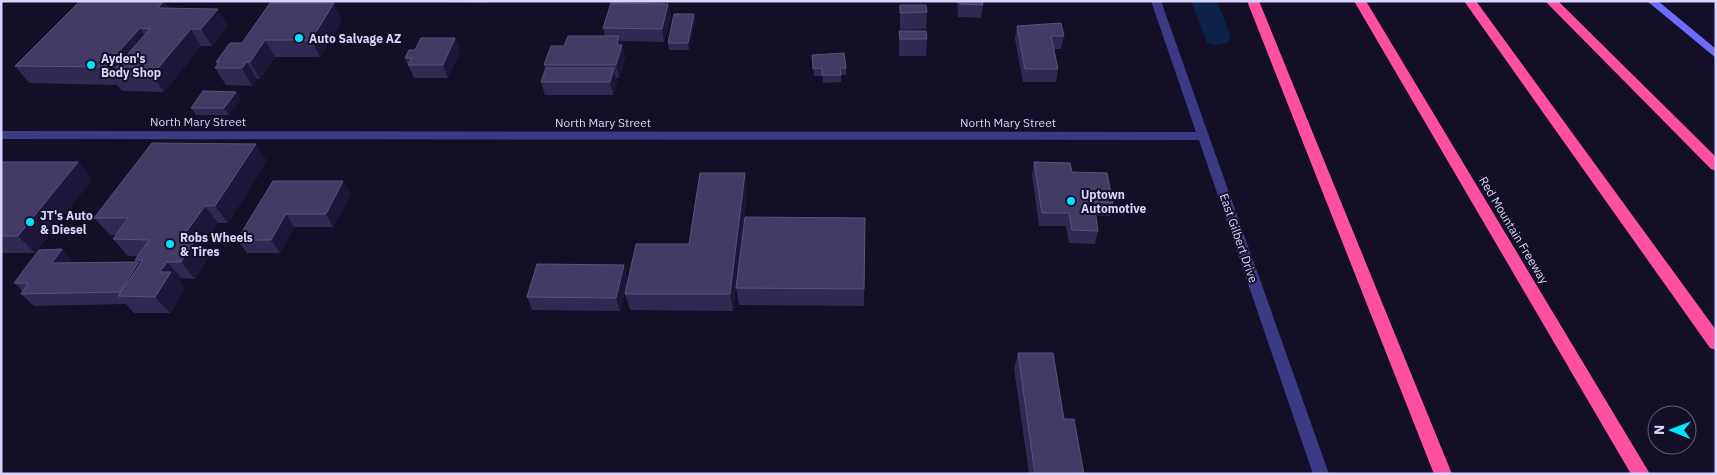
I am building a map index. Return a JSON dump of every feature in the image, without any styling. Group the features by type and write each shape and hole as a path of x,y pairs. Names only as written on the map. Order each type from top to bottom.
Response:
{"highway":[{"path":"1253,1 1443,474"},
{"name":"Red Mountain Freeway","path":"1360,1 1641,474"},
{"path":"1470,1 1716,343"},
{"path":"1551,1 1716,166"}],"street":[{"name":"East Gilbert Drive","path":"1156,1 1321,474"},
{"path":"1652,1 1716,55"},
{"name":"North Mary Street","path":"1,134 1204,136"}],"building":[{"path":"80,1 164,1 158,8 218,9 201,29 191,29 152,75 110,74 150,29 140,28 105,67 15,66"},
{"path":"959,1 982,1 983,5 960,4"},
{"path":"270,3 334,3 311,40 265,40 250,62 247,62 242,68 215,68 219,62 216,62 230,43 242,43"},
{"path":"611,3 668,4 662,29 603,28"},
{"path":"900,5 926,5 927,12 900,13"},
{"path":"674,14 694,14 688,43 668,43"},
{"path":"1061,23 1064,36 1051,36 1058,69 1025,69 1017,26"},
{"path":"899,31 926,31 927,39 900,39"},
{"path":"568,36 619,36 617,45 622,45 616,65 544,65 551,46 564,46"},
{"path":"421,38 455,38 443,65 408,65 412,58 405,58 409,50 415,50"},
{"path":"844,53 846,68 840,68 841,75 822,75 822,68 813,69 812,55"},
{"path":"546,68 614,68 610,82 541,82"},
{"path":"203,91 236,92 224,108 191,108"},
{"name":"Robs Wheels & Tires","path":"152,143 256,144 215,206 205,206 181,239 196,239 181,262 167,262 160,272 171,272 155,297 118,296 143,260 135,260 149,240 113,239 128,218 94,218"},
{"path":"1,162 78,162 18,236 1,236"},
{"name":"Uptown Automotive","path":"1034,162 1070,163 1072,172 1107,173 1113,203 1088,202 1090,210 1095,210 1098,231 1072,230 1069,213 1042,213"},
{"path":"700,173 745,173 730,294 625,294 636,244 689,244"},
{"path":"273,181 343,181 326,214 286,214 271,240 237,240"},
{"path":"745,217 865,218 864,289 736,288"},
{"path":"62,249 52,263 138,263 120,292 21,294 28,283 14,283 39,250"},
{"path":"537,264 624,265 616,298 527,297"},
{"path":"1018,353 1053,353 1064,419 1074,419 1084,474 1035,474"}],"waterway":[{"path":"1204,1 1217,37"}],"place":[{"name":"Auto Salvage AZ","path":"299,38"},
{"name":"Ayden's Body Shop","path":"91,65"},
{"name":"Uptown Automotive","path":"1071,201"},
{"name":"JT's Auto & Diesel","path":"30,222"},
{"name":"Robs Wheels & Tires","path":"170,244"}]}
